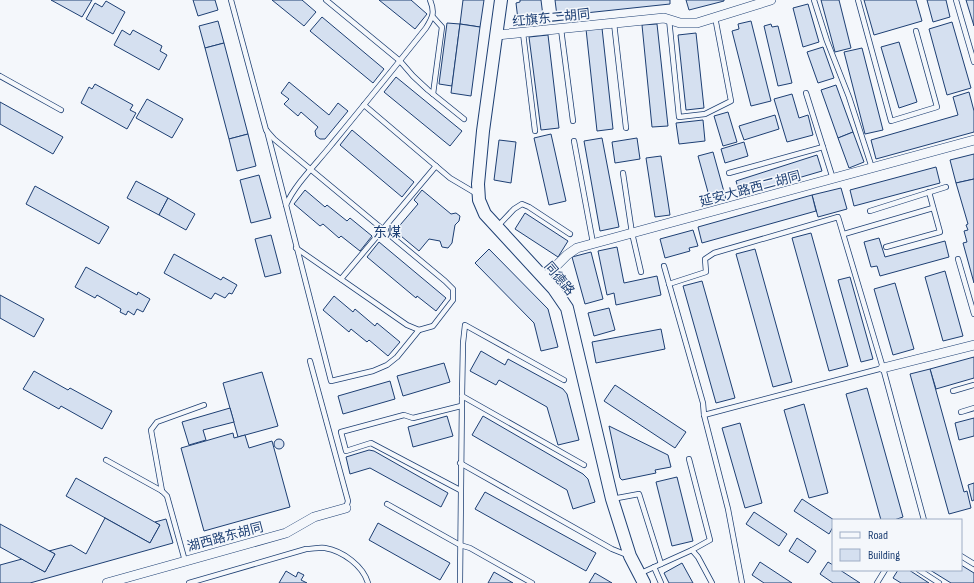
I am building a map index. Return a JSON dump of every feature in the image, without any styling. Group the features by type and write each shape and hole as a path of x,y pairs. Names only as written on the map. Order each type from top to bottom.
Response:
{"street":[{"name":"同德路","path":"501,0 483,131 478,184 479,200 486,214 554,289 567,308 612,499 630,556 641,578"},
{"name":"红旗东二胡同","path":"497,35 664,18 680,23 697,23 771,0"},
{"name":"延安大路西二胡同","path":"544,278 566,255 577,248 974,140"},
{"path":"883,368 974,345"},
{"name":"湖西路东胡同","path":"107,583 286,533 314,517 346,508"}],"lane":[{"path":"231,0 331,381 387,365 397,357 419,330 433,326 454,300 453,289 312,169 274,139 266,130"},
{"path":"326,0 400,61 413,76 464,119"},
{"path":"814,0 827,41 849,97 872,168"},
{"path":"858,0 891,121 937,108 916,31"},
{"path":"956,0 974,62"},
{"path":"286,205 290,195 426,28 433,17 433,7 430,1"},
{"path":"433,17 442,27 433,94"},
{"path":"669,19 679,117 705,114 731,101 714,17"},
{"path":"614,23 626,128"},
{"path":"561,29 573,121"},
{"path":"523,33 535,131"},
{"path":"0,76 61,110"},
{"path":"806,93 833,179"},
{"path":"364,105 450,178 478,195"},
{"path":"574,141 593,243"},
{"path":"728,173 823,147"},
{"path":"341,278 436,166"},
{"path":"623,173 632,233 641,272"},
{"path":"870,211 946,187"},
{"path":"886,247 940,232 930,192"},
{"path":"498,227 514,209 522,204 570,234"},
{"path":"844,234 933,208"},
{"path":"669,284 706,272 705,259 714,252 838,217 883,368 924,519"},
{"path":"296,248 341,278 406,325 419,330"},
{"path":"958,259 974,314"},
{"path":"664,266 703,403 704,415 728,509 742,583"},
{"path":"460,583 460,463 463,343 465,326 564,380"},
{"path":"310,361 348,501 346,508"},
{"path":"704,415 883,368"},
{"path":"953,391 974,384"},
{"path":"462,396 584,465"},
{"path":"162,491 151,430 158,422 204,406"},
{"path":"460,490 372,443 346,451 341,432 404,415 413,418 462,406"},
{"path":"961,412 974,408"},
{"path":"641,578 654,567 710,540 689,458"},
{"path":"106,460 162,491 166,496 185,561"},
{"path":"460,463 612,549 630,556"},
{"path":"612,499 638,494 661,564"},
{"path":"387,504 532,583"},
{"path":"920,519 923,514"},
{"path":"189,583 306,549 325,548 339,553 352,561 365,574 368,583"},
{"path":"692,550 698,557 712,583"},
{"path":"962,557 974,564"},
{"path":"654,567 662,583"},
{"path":"877,583 884,571"},
{"path":"921,571 939,583"}],"building":[{"path":"51,0 92,0 82,17"},
{"path":"193,0 215,0 218,10 198,16"},
{"path":"272,0 302,0 316,12 304,26"},
{"path":"379,0 411,0 427,14 415,29"},
{"path":"463,0 484,0 480,27 460,24"},
{"path":"520,0 541,0 543,16 518,20 516,3 520,2"},
{"path":"555,0 670,0 670,4 557,16"},
{"path":"686,0 724,0 724,1 689,10"},
{"path":"821,0 839,0 851,48 835,52"},
{"path":"864,0 916,0 922,21 874,35"},
{"path":"927,0 946,0 950,17 933,22"},
{"path":"966,0 974,0 974,26"},
{"path":"106,1 125,12 113,34 86,19 95,3 102,7"},
{"path":"808,4 819,42 803,47 793,8"},
{"path":"322,17 384,69 373,83 310,31"},
{"path":"218,21 224,43 205,48 199,26"},
{"path":"751,21 771,101 751,106 732,31 739,29 738,24"},
{"path":"952,22 971,88 947,95 929,29"},
{"path":"447,23 460,24 452,86 439,84"},
{"path":"460,24 480,27 471,96 451,93"},
{"path":"657,24 668,126 652,127 642,25"},
{"path":"771,24 772,27 778,26 792,83 778,86 764,26"},
{"path":"602,28 613,129 597,131 586,29"},
{"path":"122,30 130,35 133,30 162,46 160,51 167,55 159,70 114,45"},
{"path":"696,33 704,108 686,110 678,35"},
{"path":"548,35 559,128 541,130 529,37"},
{"path":"899,42 917,102 899,108 881,47"},
{"path":"224,43 248,134 229,139 205,48"},
{"path":"823,47 834,78 818,83 807,52"},
{"path":"862,48 883,130 865,134 844,52"},
{"path":"396,77 462,131 450,146 384,92"},
{"path":"289,82 329,115 338,103 348,111 325,139 320,139 316,136 315,131 318,127 301,112 298,116 284,104 289,99 281,93"},
{"path":"95,84 133,105 130,110 136,113 127,129 81,103 89,87 92,89"},
{"path":"836,85 853,132 838,138 821,90"},
{"path":"969,92 974,111 974,132 876,159 871,140 958,115 953,97"},
{"path":"792,94 799,118 808,115 813,135 787,142 774,99"},
{"path":"147,99 183,119 172,138 136,118"},
{"path":"0,102 63,137 53,154 0,124"},
{"path":"728,112 737,142 723,146 714,116"},
{"path":"775,115 779,129 744,140 739,126"},
{"path":"703,120 705,141 679,144 676,123"},
{"path":"352,130 414,182 402,197 340,145"},
{"path":"853,132 864,162 849,168 838,138"},
{"path":"248,134 256,166 237,171 229,139"},
{"path":"551,134 566,201 549,205 534,138"},
{"path":"602,138 619,227 600,231 584,141"},
{"path":"637,138 640,159 615,163 612,142"},
{"path":"499,140 516,142 511,183 494,180"},
{"path":"744,142 748,156 725,163 721,149"},
{"path":"713,152 726,199 711,203 698,156"},
{"path":"974,154 974,179 956,183 950,160"},
{"path":"817,155 822,171 740,195 736,181"},
{"path":"661,156 670,215 655,217 646,158"},
{"path":"936,167 940,183 854,206 850,190"},
{"path":"259,175 271,218 251,223 240,180"},
{"path":"974,179 974,283 963,243 967,242 964,231 968,230 966,225 968,224 956,183"},
{"path":"136,181 168,198 159,215 127,198"},
{"path":"35,186 109,227 99,244 26,204"},
{"path":"841,188 847,209 818,217 812,195"},
{"path":"305,190 325,207 327,205 347,221 350,218 372,236 360,251 341,236 339,238 323,224 320,226 294,204"},
{"path":"422,190 451,214 456,213 460,216 459,221 455,225 452,243 448,248 442,247 440,241 429,239 419,251 395,231 418,204 414,200"},
{"path":"812,195 816,211 702,243 698,227"},
{"path":"168,198 195,214 186,230 159,215"},
{"path":"525,213 568,241 558,257 515,229"},
{"path":"693,230 698,246 689,248 690,251 665,258 660,239"},
{"path":"811,233 848,366 829,371 792,238"},
{"path":"271,235 281,273 265,277 255,239"},
{"path":"879,238 885,257 945,241 949,257 880,276 877,266 871,267 864,242"},
{"path":"379,242 446,298 436,311 417,296 416,298 367,257"},
{"path":"617,247 624,283 657,276 661,295 616,305 614,293 607,295 598,251"},
{"path":"489,249 548,309 558,347 541,351 534,323 475,263"},
{"path":"755,249 792,382 773,387 736,254"},
{"path":"591,252 603,299 585,304 572,257"},
{"path":"174,254 221,280 223,277 237,285 232,294 229,293 225,298 215,293 211,299 164,273"},
{"path":"86,267 137,295 138,292 150,299 143,312 137,309 134,315 128,311 126,315 120,312 121,309 97,295 95,298 75,287"},
{"path":"945,271 963,336 943,341 925,277"},
{"path":"850,277 873,359 861,362 838,280"},
{"path":"702,281 735,398 716,403 683,286"},
{"path":"895,283 914,349 893,355 874,289"},
{"path":"0,295 44,319 34,337 0,318"},
{"path":"334,296 353,312 355,309 375,326 377,323 400,342 388,356 369,340 367,342 351,329 349,332 323,310"},
{"path":"609,308 615,330 594,336 588,313"},
{"path":"661,329 665,349 596,363 592,342"},
{"path":"481,351 505,365 508,359 563,389 567,394 579,440 558,445 547,407 499,380 496,385 470,371"},
{"path":"974,357 974,378 936,389 930,369"},
{"path":"444,363 450,382 403,396 397,376"},
{"path":"930,369 964,492 967,491 971,508 949,514 910,374"},
{"path":"34,371 68,390 70,388 112,411 102,429 61,406 59,409 23,389"},
{"path":"262,372 278,426 238,437 223,383"},
{"path":"390,381 395,399 343,414 338,396"},
{"path":"615,385 686,432 675,448 604,401"},
{"path":"867,388 903,517 897,519 881,519 846,394"},
{"path":"804,404 828,493 809,498 784,410"},
{"path":"230,408 234,422 203,430 206,440 189,445 182,422"},
{"path":"447,416 453,436 413,447 408,427"},
{"path":"483,416 583,474 588,479 595,502 573,509 567,490 472,435"},
{"path":"974,418 974,436 959,440 955,423"},
{"path":"740,423 762,503 745,508 722,428"},
{"path":"609,426 668,455 671,467 655,470 656,473 622,480 620,478"},
{"path":"233,433 234,438 245,435 249,448 272,441 290,507 204,531 181,448"},
{"path":"277,439 281,439 283,440 283,448 277,449 274,446 274,442"},
{"path":"369,450 374,451 448,493 441,507 370,468 350,474 346,457"},
{"path":"677,477 693,541 672,546 656,482"},
{"path":"76,478 160,525 150,543 66,496"},
{"path":"974,483 974,500 972,501 968,485"},
{"path":"485,492 596,553 586,571 475,509"},
{"path":"802,499 832,519 832,529 829,534 794,511"},
{"path":"754,512 787,534 779,546 746,524"},
{"path":"105,518 150,543 160,525 155,522 166,519 173,543 30,583 0,583 0,565 22,559 45,572 55,554 49,551 71,545 86,554"},
{"path":"378,523 450,563 440,580 369,540"},
{"path":"0,524 55,554 45,572 0,547"},
{"path":"797,538 816,551 808,563 789,551"},
{"path":"760,562 792,583 764,583 752,575"},
{"path":"828,562 832,564 832,571 842,571 860,583 833,583 820,574"},
{"path":"682,563 693,583 669,583 664,573"},
{"path":"962,566 974,573 974,583 951,583 932,571 962,571"},
{"path":"286,571 296,577 298,572 304,575 301,580 307,583 279,583"},
{"path":"897,571 911,571 929,583 901,583 893,578"},
{"path":"494,572 513,583 488,583"},
{"path":"595,573 612,583 589,583"}],"district":[{"name":"东煤","path":"387,232"}]}
